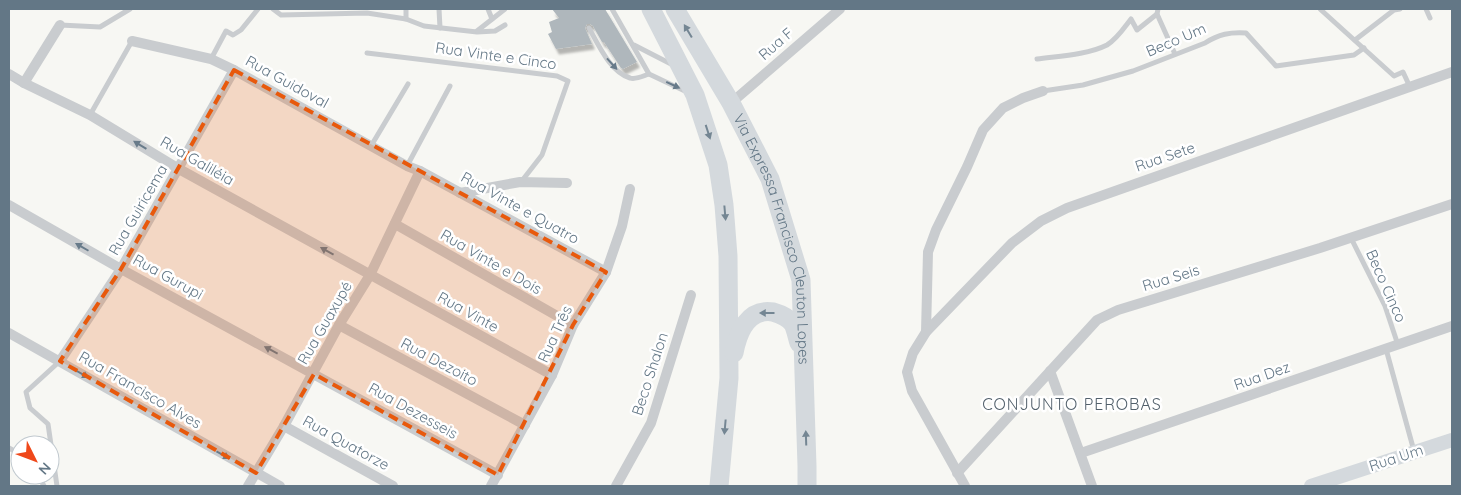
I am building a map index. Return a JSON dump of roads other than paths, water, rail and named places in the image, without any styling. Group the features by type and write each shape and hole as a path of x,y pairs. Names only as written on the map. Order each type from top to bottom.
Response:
{"highway":[{"name":"Via Expressa Francisco Cleuton Lopes","path":"651,9 695,95 718,165 724,204 728,256 729,378 719,486"},
{"name":"Via Expressa Francisco Cleuton Lopes","path":"675,9 731,103 770,179 801,280 806,486"},
{"path":"729,378 738,335 744,325 757,313 769,312 780,314 793,324 804,359"}],"street":[{"name":"Rua F","path":"731,103 840,9"},
{"path":"24,83 60,25"},
{"name":"Rua Guidoval","path":"132,41 211,58 407,166 420,170"},
{"name":"Rua Guiricema","path":"60,361 121,269 234,70"},
{"name":"Rua Sete","path":"965,486 956,474 912,391 907,372 913,353 926,332 1012,243 1041,221 1067,208 1452,72"},
{"name":"Rua Galiléia","path":"9,74 90,115 179,169 370,275"},
{"path":"926,332 928,252 936,230 983,130 1003,108 1043,91"},
{"name":"Rua Vinte e Quatro","path":"420,170 606,272"},
{"name":"Rua Guaxupé","path":"248,486 314,374 339,325 370,275 420,170"},
{"path":"460,193 520,182 567,183"},
{"name":"Rua Três","path":"491,486 552,375 572,325 606,272 622,226 630,189"},
{"name":"Rua Seis","path":"956,474 1096,320 1118,310 1351,238 1452,204"},
{"name":"Rua Gurupi","path":"9,205 121,269 314,374"},
{"name":"Rua Vinte e Dois","path":"395,224 572,325"},
{"name":"Rua Vinte","path":"370,275 552,375"},
{"name":"Beco Shalon","path":"616,486 651,423 691,294"},
{"name":"Rua Dezoito","path":"339,325 525,425"},
{"name":"Rua Dez","path":"1081,453 1452,326"},
{"name":"Rua Francisco Alves","path":"9,334 280,486"},
{"path":"1050,371 1092,486"},
{"name":"Rua Dezesseis","path":"314,374 498,475"},
{"name":"Rua Quatorze","path":"284,426 393,486"},
{"name":"Rua Um","path":"1328,486 1452,440"},
{"name":"Rua Um","path":"1311,486 1414,454 1452,446"}],"lane":[{"path":"60,25 100,27 130,9"},
{"path":"211,58 226,31 233,35 241,30 258,9"},
{"path":"273,9 281,15 367,12 406,19 424,26 476,32 495,31 505,25"},
{"path":"406,9 406,19"},
{"path":"438,9 440,28"},
{"path":"488,9 492,19"},
{"path":"476,32 505,9"},
{"path":"612,9 649,74 695,95"},
{"path":"1355,40 1394,10 1400,9"},
{"path":"1426,9 1430,18"},
{"path":"1323,10 1394,76 1403,72 1410,88"},
{"path":"1037,59 1088,51 1106,45 1116,38 1131,19 1137,30 1158,12 1175,54"},
{"path":"588,28 607,59 618,70 629,78 649,74"},
{"name":"Beco Um","path":"1043,91 1083,85 1133,71 1205,43 1216,36 1230,32 1246,33 1276,66 1354,55 1364,48"},
{"path":"90,115 132,41"},
{"path":"633,45 683,70"},
{"name":"Rua Vinte e Cinco","path":"368,53 557,76 568,81 542,154 520,182"},
{"path":"371,146 408,84"},
{"path":"407,166 450,86"},
{"name":"Beco Cinco","path":"1351,238 1384,306 1398,345"},
{"path":"1386,349 1414,454"},
{"path":"57,486 48,424 30,408 26,392 60,361"}],"district":[{"name":"CONJUNTO PEROBAS","path":"1072,404"}]}
